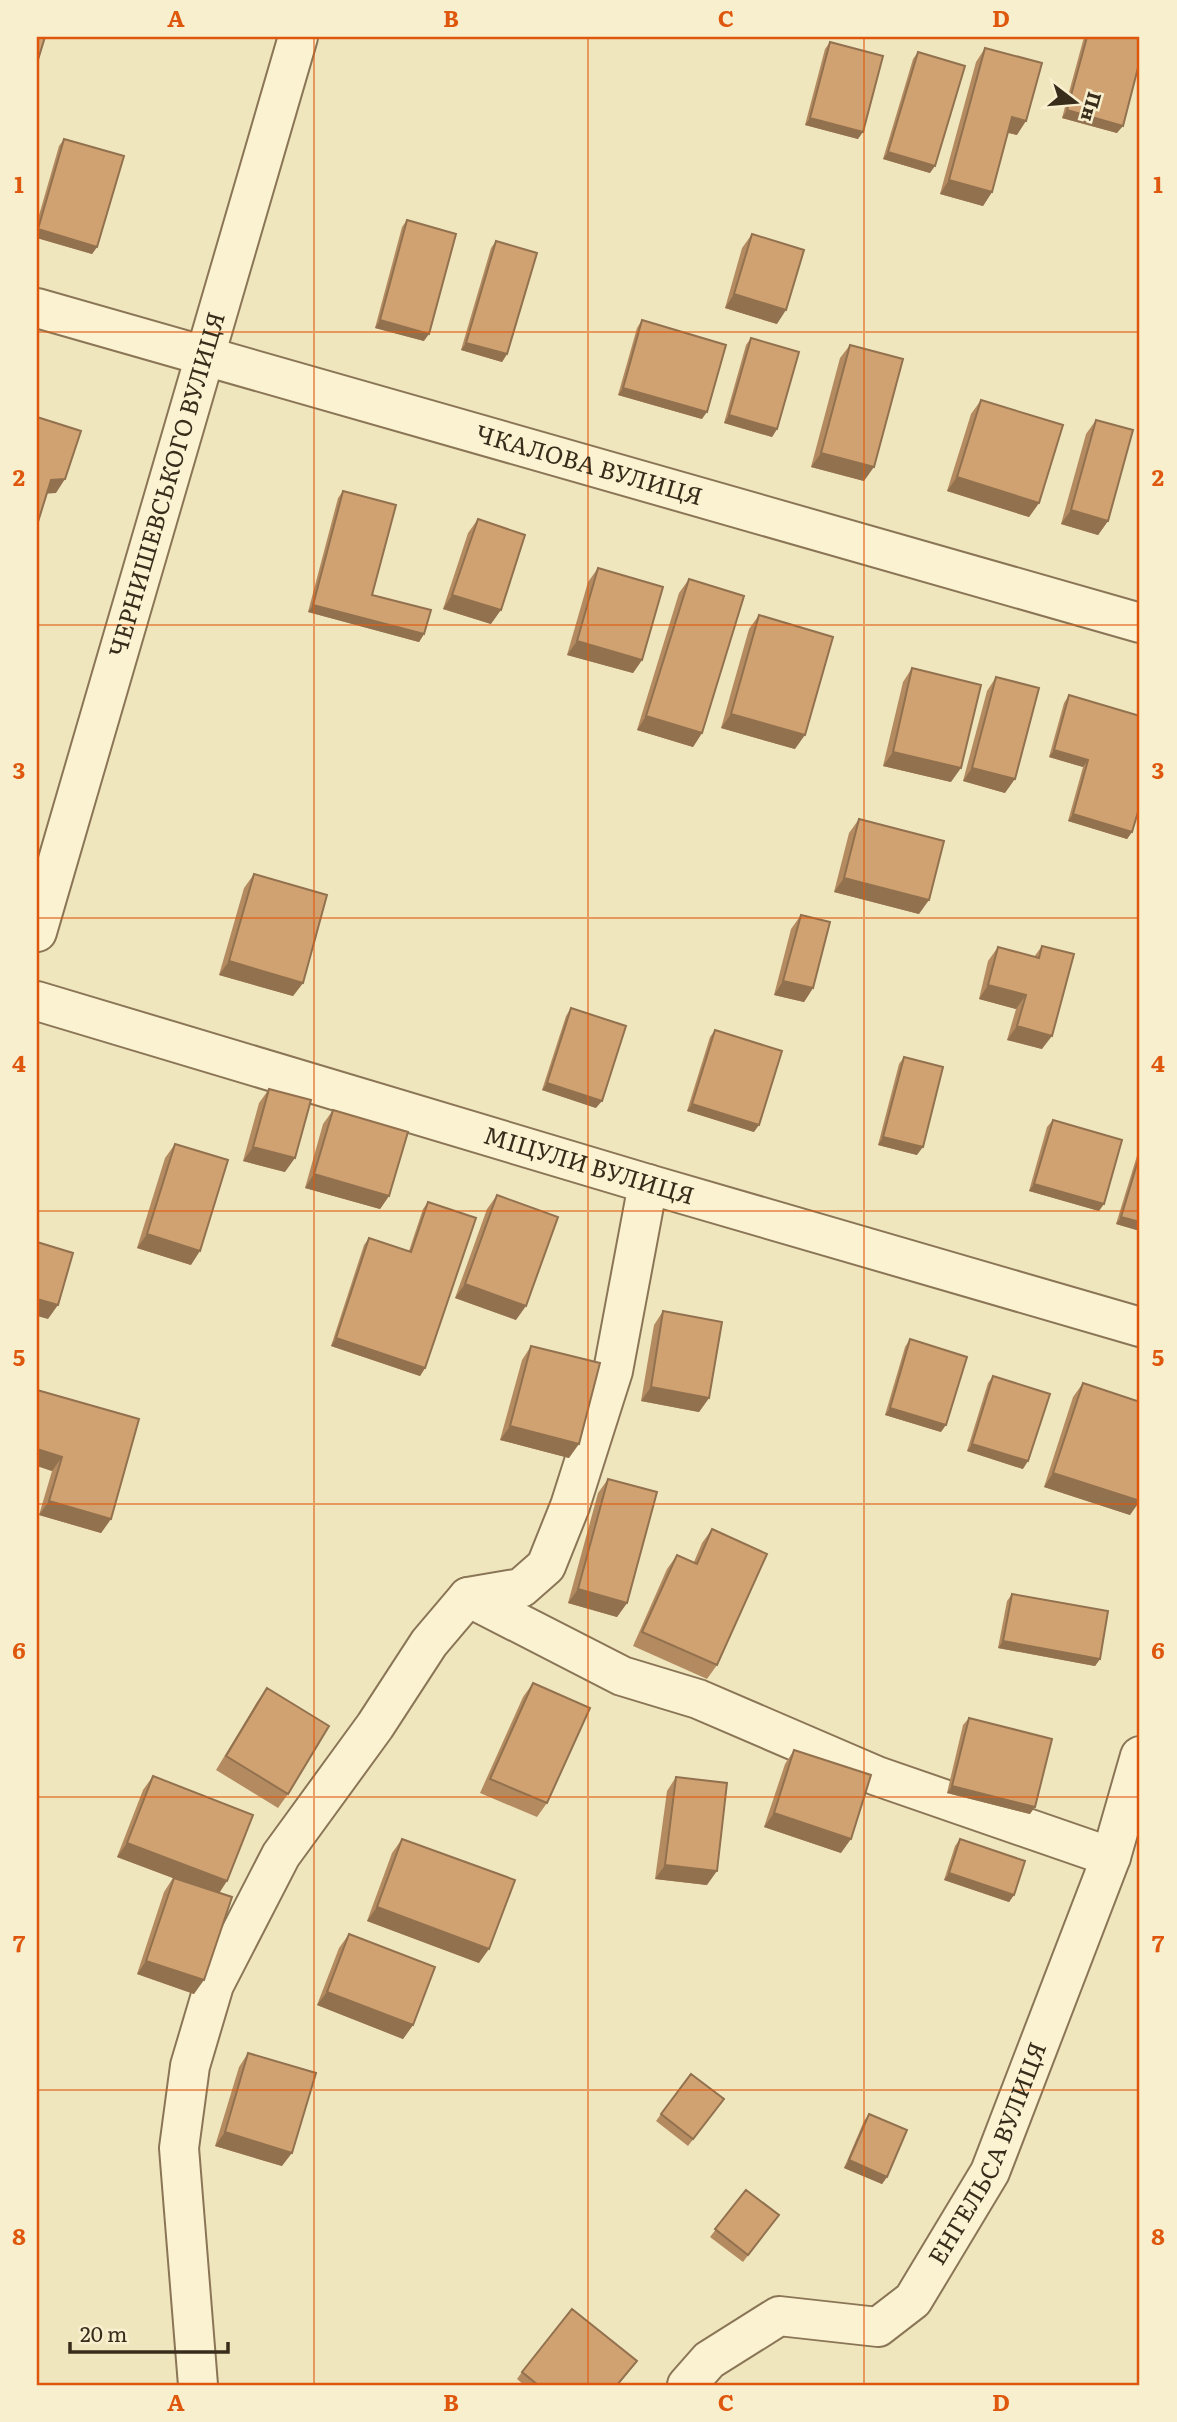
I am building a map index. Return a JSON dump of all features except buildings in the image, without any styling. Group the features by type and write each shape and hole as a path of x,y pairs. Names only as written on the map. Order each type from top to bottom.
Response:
{"street":[{"name":"ЧЕРНИШЕВСЬКОГО ВУЛИЦЯ","path":"37,932 298,37"},
{"name":"ЧКАЛОВА ВУЛИЦЯ","path":"37,309 1140,623"},
{"name":"МІЦУЛИ ВУЛИЦЯ","path":"37,1001 648,1184 1140,1327"},
{"path":"198,2385 179,2148 190,2066 214,1985 281,1855 375,1726 429,1643 468,1597 521,1588 546,1566 570,1506 613,1371 648,1184"},
{"path":"468,1597 622,1676 698,1699 877,1776 1111,1857"},
{"name":"ЕНГЕЛЬСА ВУЛИЦЯ","path":"687,2385 709,2361 779,2316 878,2327 913,2300 990,2172 1111,1857 1140,1756"}]}
